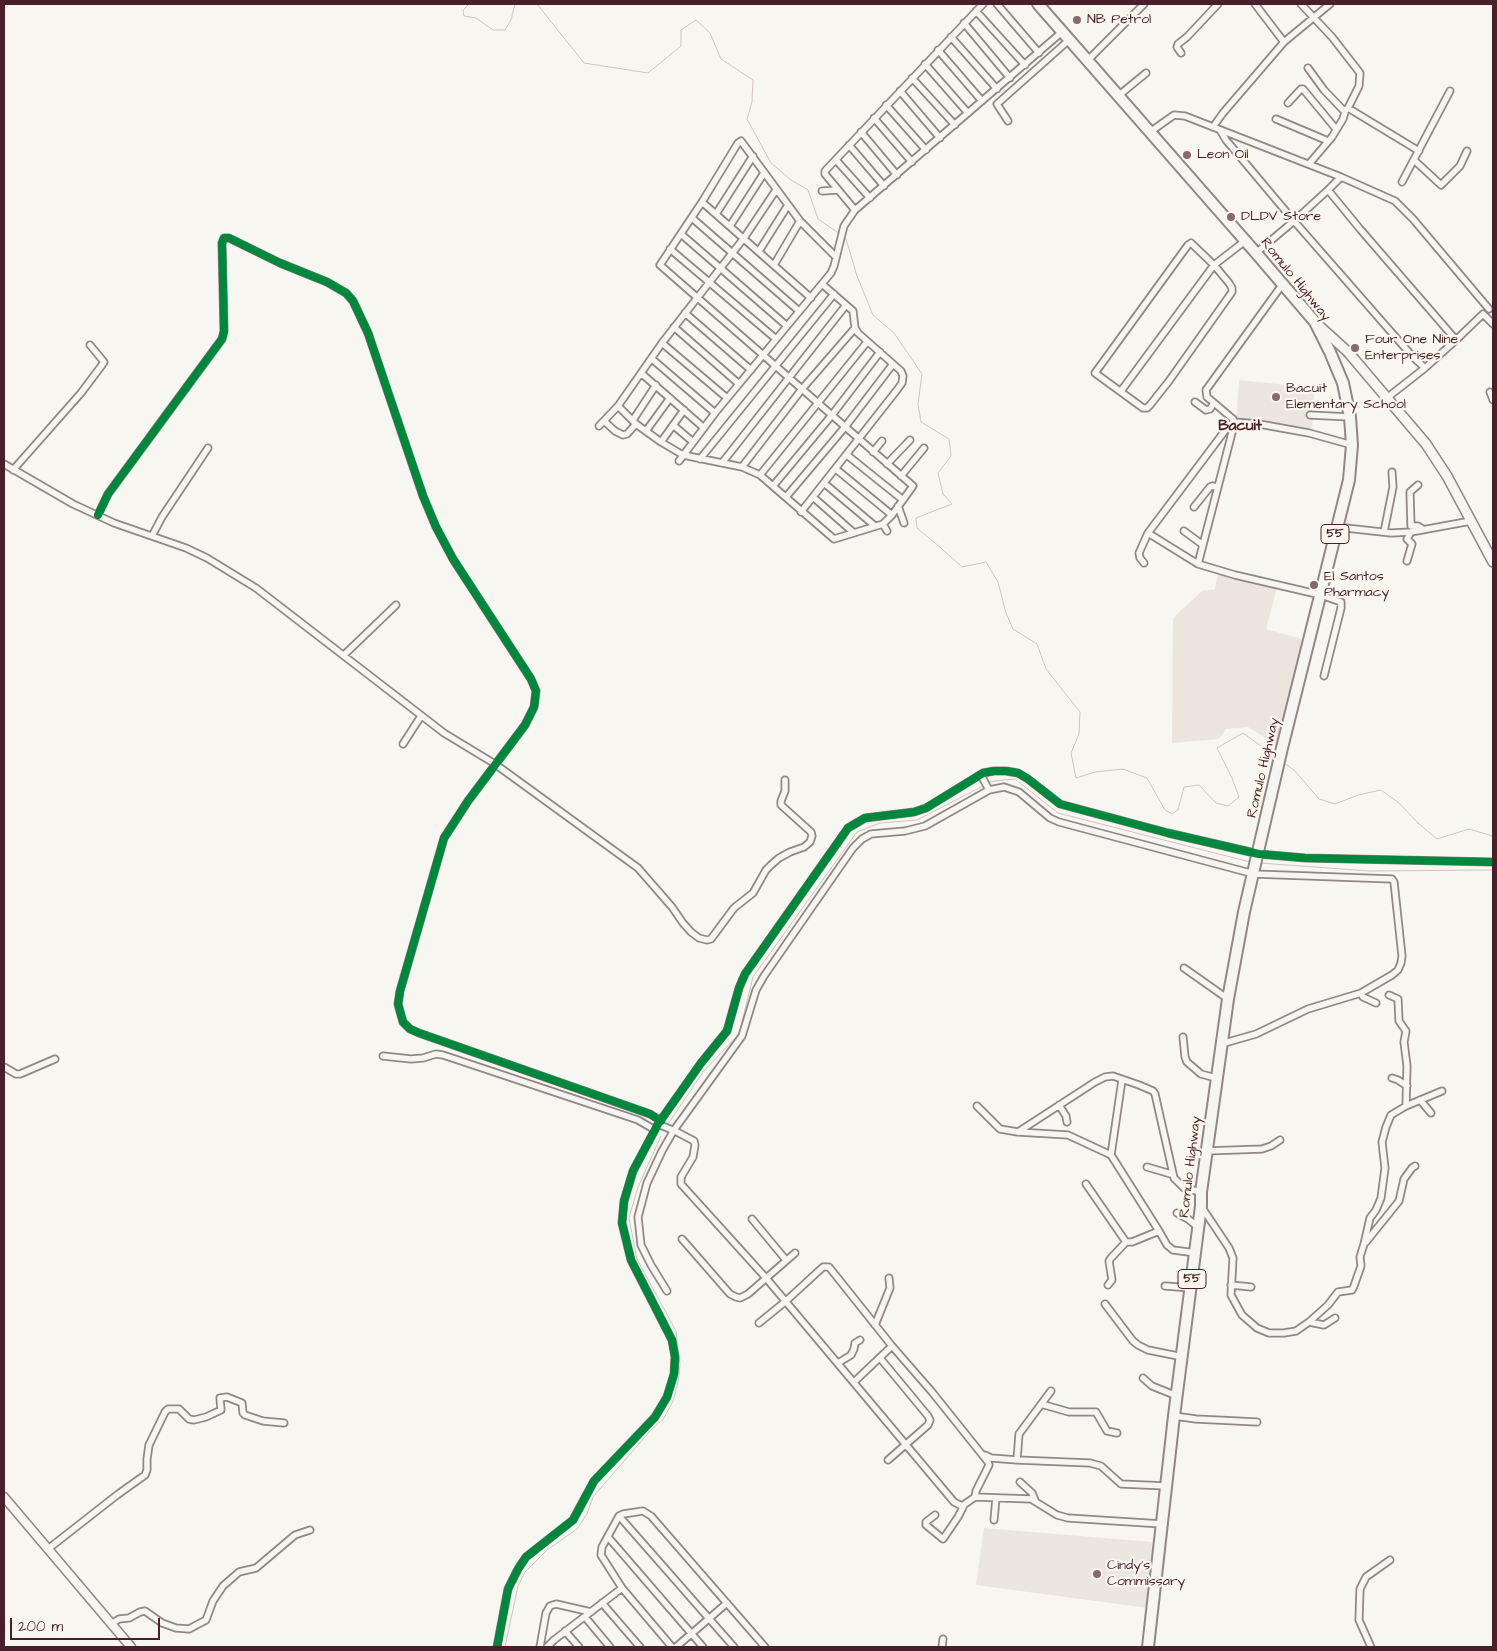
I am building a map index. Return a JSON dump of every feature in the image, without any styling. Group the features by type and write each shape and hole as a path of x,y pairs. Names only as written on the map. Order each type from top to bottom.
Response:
{"highway":[{"name":"Romulo Highway","path":"1038,4 1315,322 1343,383 1350,418 1352,445 1349,480 1282,748 1244,912 1228,1000 1206,1151 1196,1253 1174,1416 1148,1647"}],"main road":[{"path":"1315,322 1348,352 1426,444 1438,461 1493,562"}],"street":[{"path":"855,210 824,172 983,4"},
{"path":"997,4 1039,53"},
{"path":"1088,60 1144,4"},
{"path":"1181,53 1177,47 1178,44 1218,4"},
{"path":"1255,4 1284,42"},
{"path":"1301,4 1348,55 1361,77 1359,86 1336,129 1309,164"},
{"path":"1217,129 1223,113 1284,42 1330,4"},
{"path":"976,11 1025,65"},
{"path":"964,23 1010,78"},
{"path":"679,461 727,398 831,273 844,226 855,210 1039,53 1066,36"},
{"path":"1008,121 997,104 1020,86 1066,36"},
{"path":"951,37 997,89"},
{"path":"938,50 982,102"},
{"path":"925,64 968,113"},
{"path":"1308,68 1324,90 1346,110 1419,151"},
{"path":"1118,96 1146,73"},
{"path":"912,78 955,125"},
{"path":"1288,103 1303,89 1336,129"},
{"path":"900,91 940,138"},
{"path":"1402,182 1450,91"},
{"path":"886,105 926,150"},
{"path":"1150,132 1174,115 1184,116 1309,164 1395,201 1413,219 1491,307 1425,368 1388,398"},
{"path":"874,118 912,162"},
{"path":"1276,119 1328,141"},
{"path":"1217,129 1401,344 1425,368"},
{"path":"861,132 898,174"},
{"path":"618,406 634,422 683,456 722,462 742,467 760,475 834,539 883,524 913,486 696,298 661,267 660,263 692,218 738,143 742,141 776,190 800,220 836,257"},
{"path":"849,145 884,186"},
{"path":"1414,160 1441,185 1460,166 1467,151"},
{"path":"716,214 753,156"},
{"path":"836,160 870,198"},
{"path":"730,226 764,173"},
{"path":"1256,253 1341,177"},
{"path":"599,426 618,406 685,312 744,238 776,190"},
{"path":"822,191 838,190"},
{"path":"1328,190 1456,340"},
{"path":"702,202 811,298"},
{"path":"759,251 788,205"},
{"path":"692,218 799,311"},
{"path":"774,265 800,220"},
{"path":"680,234 787,326"},
{"path":"98,516 108,494 222,339 224,331 222,243 224,238 229,238 280,263 338,287 353,301 368,333 436,527 453,559 510,645 535,687 536,698 530,717 460,812 442,844 422,920 400,990 398,1004 403,1022 410,1029 419,1033 650,1114 658,1125"},
{"path":"1121,391 1214,265 1246,241"},
{"path":"1193,244 1214,265 1232,288 1232,292 1150,405 1145,408 1095,372 1188,245 1193,244"},
{"path":"670,250 776,339"},
{"path":"801,512 860,440 902,383 903,376 901,371 867,342 855,328 853,311 822,284"},
{"path":"1198,564 1233,433 1234,422 1233,419 1207,397 1206,390 1282,285"},
{"path":"700,459 834,294"},
{"path":"722,462 846,305"},
{"path":"685,312 750,370"},
{"path":"1483,314 1493,324"},
{"path":"674,327 739,384"},
{"path":"742,467 802,389 855,328"},
{"path":"760,475 867,342"},
{"path":"662,343 727,398"},
{"path":"13,470 81,393 104,362 90,346"},
{"path":"773,486 832,415 880,352"},
{"path":"652,359 715,413"},
{"path":"786,498 845,427 893,364"},
{"path":"641,373 704,428"},
{"path":"604,421 615,431 623,435 627,434 656,386"},
{"path":"1490,392 1493,400"},
{"path":"646,431 670,398"},
{"path":"1195,402 1206,410 1210,409 1214,403"},
{"path":"661,442 684,410"},
{"path":"1310,415 1350,418"},
{"path":"1144,563 1138,556 1148,534 1221,434 1234,422 1259,424 1308,433 1352,445"},
{"path":"673,425 693,442"},
{"path":"887,464 910,440"},
{"path":"873,452 882,441"},
{"path":"152,536 162,517 208,448"},
{"path":"901,476 924,448"},
{"path":"847,455 903,500"},
{"path":"4,464 73,504 98,516 186,548 207,558 256,588 421,716 495,764 638,868 667,900 691,932 699,938 711,939 740,902 752,893 766,870 780,858 808,845 812,839 811,832 781,805 781,800 786,791 786,780"},
{"path":"836,469 892,515"},
{"path":"1384,532 1393,488 1392,472"},
{"path":"824,483 875,526"},
{"path":"1418,484 1410,492 1411,526 1418,526 1423,530"},
{"path":"1194,507 1210,487 1218,487"},
{"path":"813,496 854,533"},
{"path":"898,506 904,523"},
{"path":"1337,527 1384,532 1411,532 1471,521"},
{"path":"883,524 887,531"},
{"path":"1184,531 1203,545"},
{"path":"1407,561 1412,544 1408,538 1411,532"},
{"path":"1148,534 1198,564 1340,601 1342,603 1324,676"},
{"path":"344,655 396,605"},
{"path":"403,744 421,716"},
{"path":"497,1647 508,1589 518,1569 526,1557 573,1520 594,1481 655,1418 667,1397 674,1374 675,1357 672,1340 631,1260 622,1223 624,1201 633,1171 658,1125 701,1062 727,1031 739,988 745,974 848,828 865,818 914,812 926,808 994,771 1018,773 1060,804 1258,855 1297,858 1493,862"},
{"path":"982,776 989,788"},
{"path":"667,1291 641,1245 638,1217 646,1183 674,1130 737,1045 746,1028 756,990 764,976 857,843 871,834 905,831 925,826 989,788 1004,787 1012,788 1050,818 1059,822 1254,872 1392,878 1402,956 1398,970 1361,993 1308,1009 1256,1034 1221,1044"},
{"path":"1184,968 1228,1000"},
{"path":"1361,993 1363,997 1376,1003"},
{"path":"1389,994 1398,998 1399,1021 1406,1031 1404,1042 1407,1066 1406,1106"},
{"path":"1183,1037 1185,1057 1193,1069 1201,1074 1216,1078"},
{"path":"383,1056 411,1059 436,1054 443,1055 638,1120 674,1130 694,1141 693,1157 681,1177 681,1184 786,1301 954,1502 960,1506 964,1505"},
{"path":"4,1067 16,1074 20,1074 55,1058"},
{"path":"1018,1132 1095,1082 1105,1077 1113,1076 1153,1091 1172,1174 1184,1188 1201,1192"},
{"path":"1392,1078 1406,1086"},
{"path":"1111,1155 1122,1080"},
{"path":"1201,1206 1229,1248 1233,1258 1231,1295 1242,1315 1257,1328 1269,1333 1296,1331 1328,1305 1338,1292 1350,1291 1354,1286 1370,1218 1381,1198 1385,1168 1382,1142 1391,1116 1406,1106 1442,1091"},
{"path":"1420,1100 1430,1113"},
{"path":"1059,1105 1066,1116 1067,1122"},
{"path":"977,1106 1000,1129 1068,1135 1111,1155 1169,1248 1196,1253"},
{"path":"1206,1151 1262,1149 1280,1140"},
{"path":"1364,1244 1399,1201 1404,1179 1415,1166"},
{"path":"1148,1167 1172,1174"},
{"path":"1086,1184 1126,1242"},
{"path":"1177,1213 1198,1227"},
{"path":"752,1219 786,1260"},
{"path":"1108,1285 1112,1280 1110,1258 1126,1242 1132,1242 1159,1231"},
{"path":"682,1239 733,1296 743,1297 795,1253"},
{"path":"759,1323 823,1267 829,1267 892,1346 932,1392 989,1465 975,1497"},
{"path":"875,1325 890,1288 889,1278"},
{"path":"1231,1285 1251,1287"},
{"path":"1165,1286 1191,1288"},
{"path":"1105,1304 1138,1345 1148,1350 1183,1357"},
{"path":"1309,1322 1324,1325 1336,1318"},
{"path":"838,1363 851,1355 856,1341 860,1340"},
{"path":"854,1382 892,1346"},
{"path":"880,1358 930,1419 928,1425 888,1460"},
{"path":"1143,1378 1152,1386 1177,1396"},
{"path":"1017,1460 1020,1434 1051,1391"},
{"path":"48,1549 145,1475 150,1445 168,1409 179,1409 189,1419 194,1420 221,1410 220,1398 227,1397 242,1403 245,1415 264,1421 284,1423"},
{"path":"1041,1404 1068,1412 1096,1412 1107,1431 1117,1433"},
{"path":"1174,1416 1257,1422"},
{"path":"982,1454 991,1458 1090,1463 1101,1466 1121,1484 1167,1486"},
{"path":"1020,1482 1032,1493 1035,1500"},
{"path":"4,1496 131,1647"},
{"path":"935,1515 926,1522 926,1525 943,1539 964,1505 975,1497 1035,1500 1057,1514 1068,1518 1162,1524"},
{"path":"994,1520 996,1498"},
{"path":"672,1647 622,1588 601,1555 602,1547 619,1516 626,1513 643,1511 651,1516 765,1647"},
{"path":"619,1516 734,1647"},
{"path":"112,1624 119,1619 130,1618 140,1612 145,1612 162,1623 176,1628 189,1629 206,1620 213,1601 223,1586 239,1572 256,1568 295,1535 310,1530"},
{"path":"608,1537 703,1647"},
{"path":"1371,1647 1359,1620 1360,1589 1366,1577 1390,1560"},
{"path":"548,1647 565,1631 622,1588"},
{"path":"602,1603 640,1647"},
{"path":"676,1647 727,1603"},
{"path":"540,1647 546,1613 550,1606 556,1604 591,1612"},
{"path":"584,1617 610,1647"},
{"path":"565,1631 579,1647"},
{"path":"942,1647 943,1639"}],"shaded area":[{"name":"Bacuit Elementary School","path":"1239,380 1315,388 1312,430 1236,421"},
{"path":"1218,574 1277,587 1266,629 1302,639 1277,745 1248,727 1226,729 1219,739 1172,743 1173,618 1202,591 1215,589"},
{"path":"984,1528 1152,1542 1148,1608 976,1585"}],"waterway":[{"path":"469,4 463,10 464,16 476,18 493,30 505,30 511,20 515,4"},
{"path":"537,4 584,63 648,73 681,46 681,30 696,20 710,33 721,59 753,80 752,102 747,119 771,163 791,180 808,190 818,219 840,234"},
{"path":"843,237 846,239 857,276 873,315 894,333 922,374 918,404 921,422 949,439 951,456 938,473 943,494 952,504 916,518 917,528 962,567 986,562 998,582 1006,613 1013,629 1037,644 1046,669 1080,712 1079,734 1071,753 1076,778 1095,772 1123,769 1147,778 1165,810 1172,814 1178,810 1184,787 1199,785 1216,803 1228,806 1239,797 1217,748 1243,733 1275,756"},
{"path":"1284,763 1295,771 1319,799 1335,804 1358,795 1381,790 1399,803 1437,839 1469,829 1493,836"},
{"path":"988,783 1015,779 1058,813 1250,862"},
{"path":"668,1124 703,1072 739,1034 753,977 857,832 880,823 917,820 985,785"},
{"path":"1259,863 1370,871 1493,870"},
{"path":"505,1647 518,1586 525,1572 547,1550 577,1529 587,1514 593,1497 650,1431 664,1418 673,1401 680,1365 676,1331 637,1259 629,1218 638,1187 661,1136"}],"cycle path":[{"path":"98,515 108,494 222,339 224,331 222,243 224,238 229,238 280,263 327,282 346,293 353,301 368,333 423,496 436,527 453,559 531,679 536,691 534,707 525,725 468,801 444,838 400,991 398,1004 403,1022 410,1029 419,1033 650,1114 661,1121"},
{"path":"497,1647 508,1589 518,1569 526,1557 573,1520 594,1481 655,1417 667,1397 674,1374 675,1357 672,1340 631,1260 622,1223 624,1201 633,1171 658,1124 701,1063 727,1031 739,988 745,974 848,828 865,818 914,812 926,808 983,773 1006,771 1018,773 1028,779 1060,804 1168,833 1259,854 1305,858 1493,862"}],"place":[{"name":"NB Petrol","path":"1077,20"},
{"name":"Leon Oil","path":"1187,155"},
{"name":"DLDV Store","path":"1231,217"},
{"name":"Four One Nine Enterprises","path":"1355,348"},
{"name":"Bacuit Elementary School","path":"1276,397"},
{"name":"El Santos Pharmacy","path":"1314,585"},
{"name":"Cindy's Commissary","path":"1097,1574"}],"district":[{"name":"Bacuit","path":"1240,427"}]}
